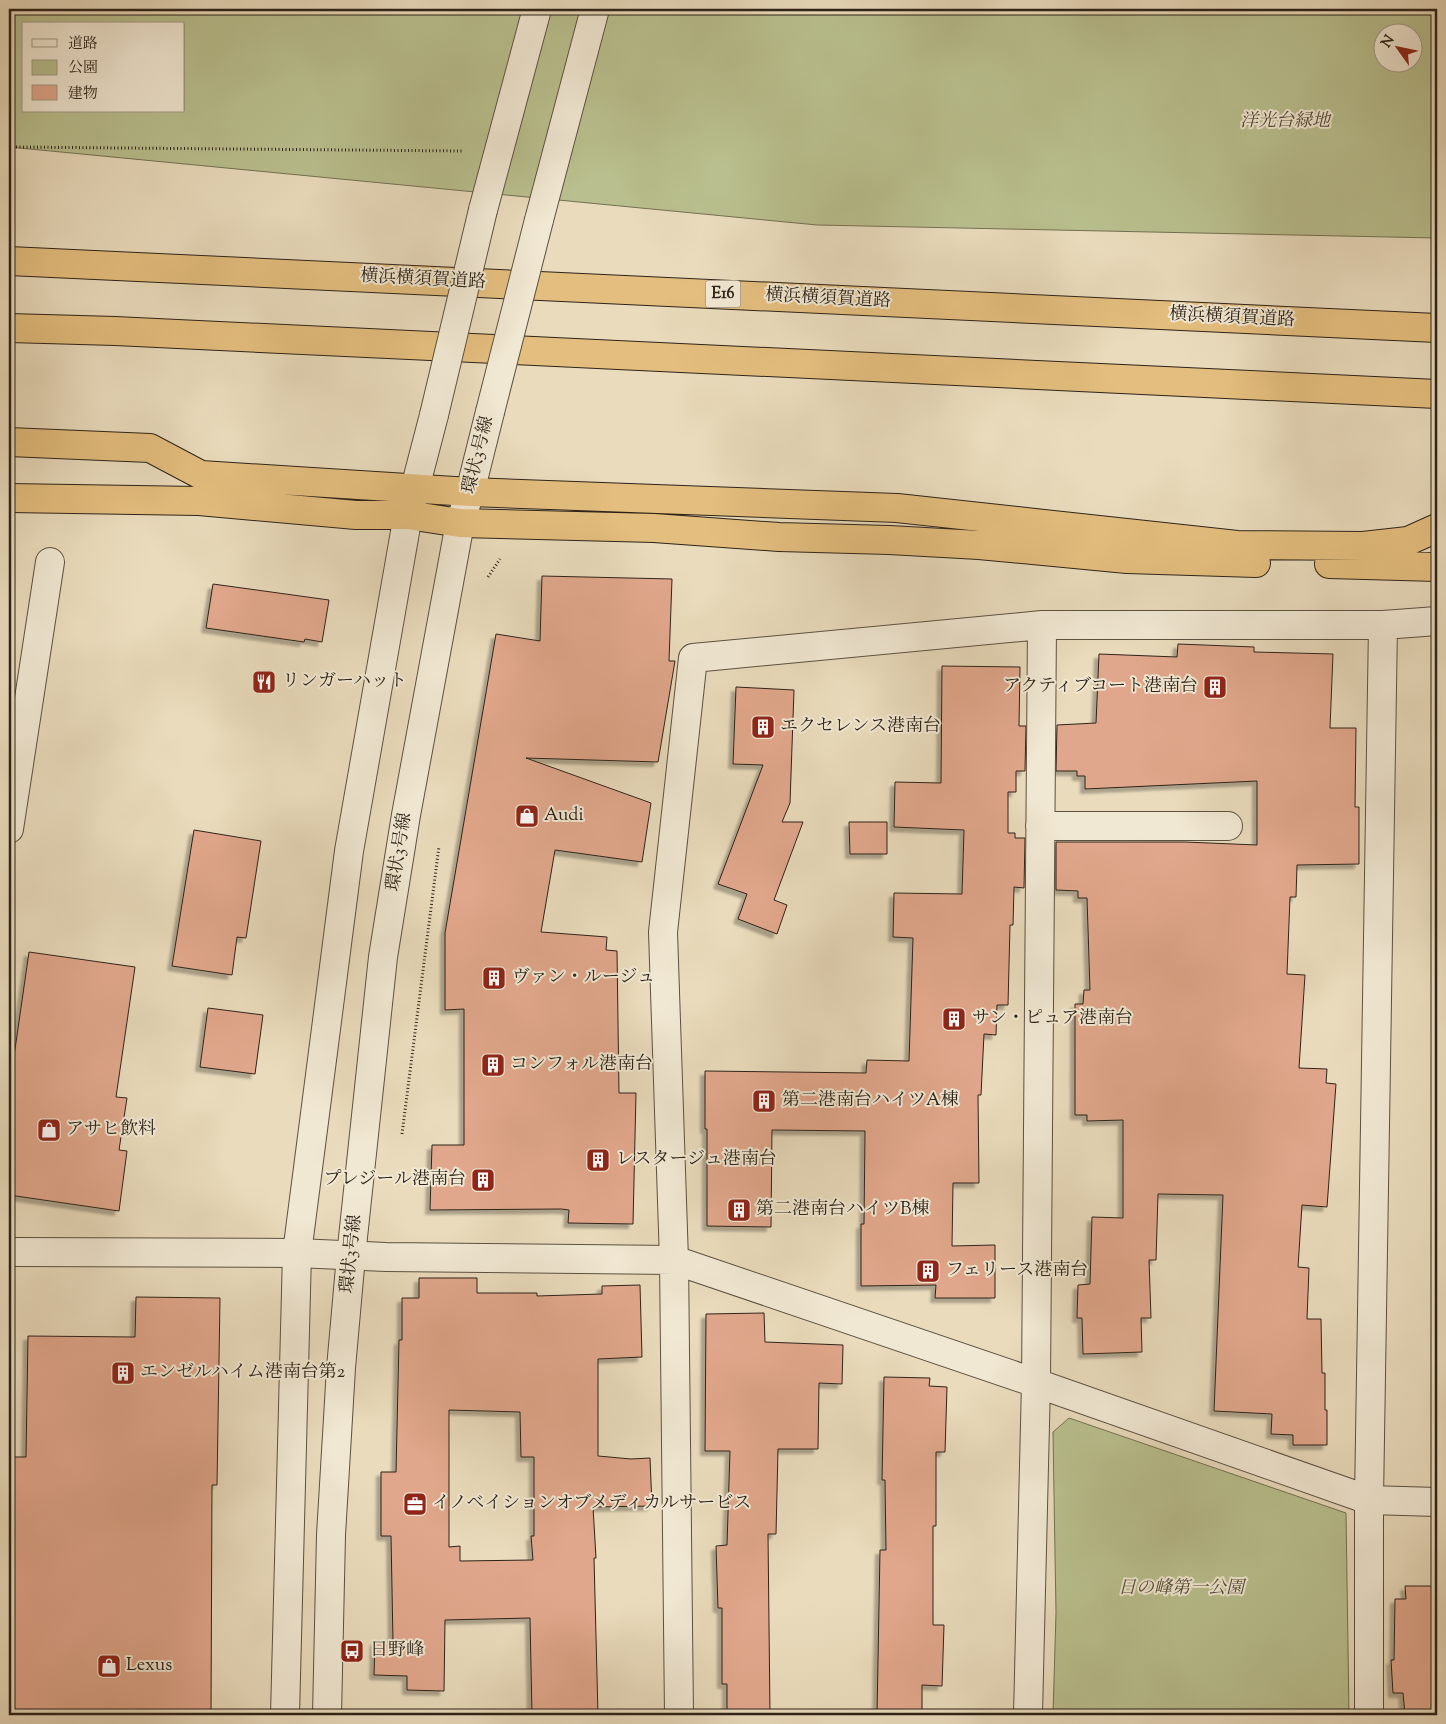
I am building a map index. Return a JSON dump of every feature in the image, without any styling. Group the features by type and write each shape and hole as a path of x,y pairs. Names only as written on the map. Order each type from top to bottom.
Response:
{"highway":[{"name":"横浜横須賀道路","path":"9,261 1437,328"},
{"path":"9,328 1437,394"},
{"path":"9,442 150,448 201,475 470,492 897,508 1237,545 1363,546 1408,541 1437,528"},
{"path":"9,498 199,501 356,515 408,514 460,523 654,528 779,537 889,540 1127,559 1437,567"}],"street":[{"path":"285,1715 297,1254 349,851 408,514 434,415 483,210 537,9"},
{"name":"環状3号線","path":"327,1715 332,1525 341,1368 351,1256 384,957 406,815 460,523 470,492 595,9"},
{"path":"9,829 50,562"},
{"path":"679,1715 674,1260 663,932 693,658 1042,625 1383,625 1437,621"},
{"path":"1028,1715 1036,1383 1042,625"},
{"path":"1369,1715 1369,1500 1383,625"},
{"path":"1040,826 1228,826"},
{"path":"9,1252 674,1260 1036,1383 1369,1500 1437,1502"}],"path":[{"path":"9,147 465,152"},
{"path":"482,584 504,553 512,525"},
{"path":"402,1140 440,845"}],"green space":[{"name":"洋光台緑地","path":"9,9 1437,9 1437,238 817,225 9,147"},
{"name":"日の峰第一公園","path":"1069,1418 1346,1513 1349,1715 1053,1715 1056,1613 1053,1432"}],"building":[{"path":"542,576 672,579 669,661 675,661 658,762 526,758 651,803 642,862 555,850 541,932 607,937 606,950 617,951 619,1093 636,1093 633,1224 568,1223 569,1210 561,1209 430,1210 432,1145 464,1145 464,1009 445,1010 445,933 496,634 540,641"},
{"path":"213,584 329,600 322,642 305,639 304,642 206,628"},
{"path":"1178,644 1254,647 1254,652 1333,654 1330,728 1356,728 1355,807 1359,807 1359,864 1297,865 1296,897 1290,897 1287,974 1305,975 1299,1068 1327,1069 1326,1083 1336,1084 1327,1207 1302,1205 1298,1267 1309,1268 1307,1319 1321,1319 1322,1373 1325,1373 1325,1410 1327,1410 1327,1445 1293,1445 1293,1435 1271,1434 1272,1414 1214,1411 1223,1195 1158,1194 1156,1260 1149,1260 1151,1318 1141,1318 1142,1352 1083,1354 1082,1318 1077,1318 1078,1285 1090,1284 1092,1217 1123,1218 1123,1120 1087,1121 1087,1115 1075,1115 1075,1004 1083,1004 1084,990 1090,990 1087,898 1078,898 1078,891 1056,890 1056,842 1185,842 1257,845 1257,781 1085,789 1085,776 1077,776 1077,771 1056,771 1057,725 1096,723 1099,654 1177,657"},
{"path":"942,666 1020,667 1019,726 1026,726 1025,771 1016,771 1016,792 1008,792 1008,833 1015,833 1015,838 1025,838 1024,888 1014,887 1013,925 1010,925 1008,1005 997,1005 996,1035 984,1034 981,1095 978,1095 979,1183 953,1183 952,1246 995,1245 995,1298 935,1298 936,1285 861,1286 861,1224 864,1224 865,1131 772,1130 771,1227 707,1226 705,1071 866,1073 867,1060 909,1061 913,938 893,937 894,893 962,894 964,830 894,827 895,782 941,783"},
{"path":"736,687 794,690 790,803 782,822 803,822 774,900 787,905 777,934 738,919 747,894 718,884 763,765 733,764"},
{"path":"849,822 887,822 887,854 850,854"},
{"path":"194,830 261,841 246,938 237,937 232,975 172,966"},
{"path":"29,952 135,967 116,1097 127,1098 119,1150 127,1151 119,1211 9,1195 9,1091"},
{"path":"208,1008 263,1015 255,1074 200,1067"},
{"path":"419,1278 477,1278 477,1293 537,1293 537,1296 602,1294 602,1286 640,1285 642,1357 598,1359 598,1456 631,1459 650,1458 652,1506 593,1507 596,1558 594,1558 598,1715 532,1715 530,1618 445,1620 444,1691 407,1690 407,1676 374,1675 375,1641 393,1642 391,1536 381,1536 381,1472 396,1472 399,1340 402,1340 402,1298 419,1298","holes":["449,1410 520,1412 521,1457 534,1457 534,1536 531,1536 533,1560 460,1561 460,1546 449,1547"]},
{"path":"136,1297 220,1298 217,1485 212,1485 211,1715 9,1715 9,1457 26,1457 28,1336 135,1337"},
{"path":"764,1313 765,1342 843,1345 842,1384 819,1383 818,1449 778,1449 776,1534 768,1534 770,1715 727,1715 727,1684 722,1684 722,1608 718,1608 716,1546 727,1545 730,1451 705,1451 706,1314"},
{"path":"884,1377 930,1378 929,1386 947,1387 945,1452 936,1452 936,1526 933,1526 933,1625 944,1625 942,1686 922,1685 922,1715 877,1715 880,1550 886,1550 885,1480 882,1480"},
{"path":"1405,1586 1437,1586 1437,1715 1405,1715 1403,1693 1393,1693 1391,1660 1394,1660 1395,1599 1406,1599"}],"place":[{"name":"リンガーハット","path":"264,682"},
{"name":"アクティブコート港南台","path":"1215,687"},
{"name":"エクセレンス港南台","path":"763,727"},
{"name":"Audi","path":"527,816"},
{"name":"ヴァン・ルージュ","path":"494,978"},
{"name":"サン・ピュア港南台","path":"954,1019"},
{"name":"コンフォル港南台","path":"493,1065"},
{"name":"第二港南台ハイツA棟","path":"764,1101"},
{"name":"アサヒ飲料","path":"49,1130"},
{"name":"レスタージュ港南台","path":"598,1160"},
{"name":"プレジール港南台","path":"483,1180"},
{"name":"第二港南台ハイツB棟","path":"739,1210"},
{"name":"フェリース港南台","path":"928,1271"},
{"name":"エンゼルハイム港南台第2","path":"123,1373"},
{"name":"イノベイションオブメディカルサービス","path":"415,1504"},
{"name":"日野峰","path":"352,1651"},
{"name":"Lexus","path":"109,1666"}]}
